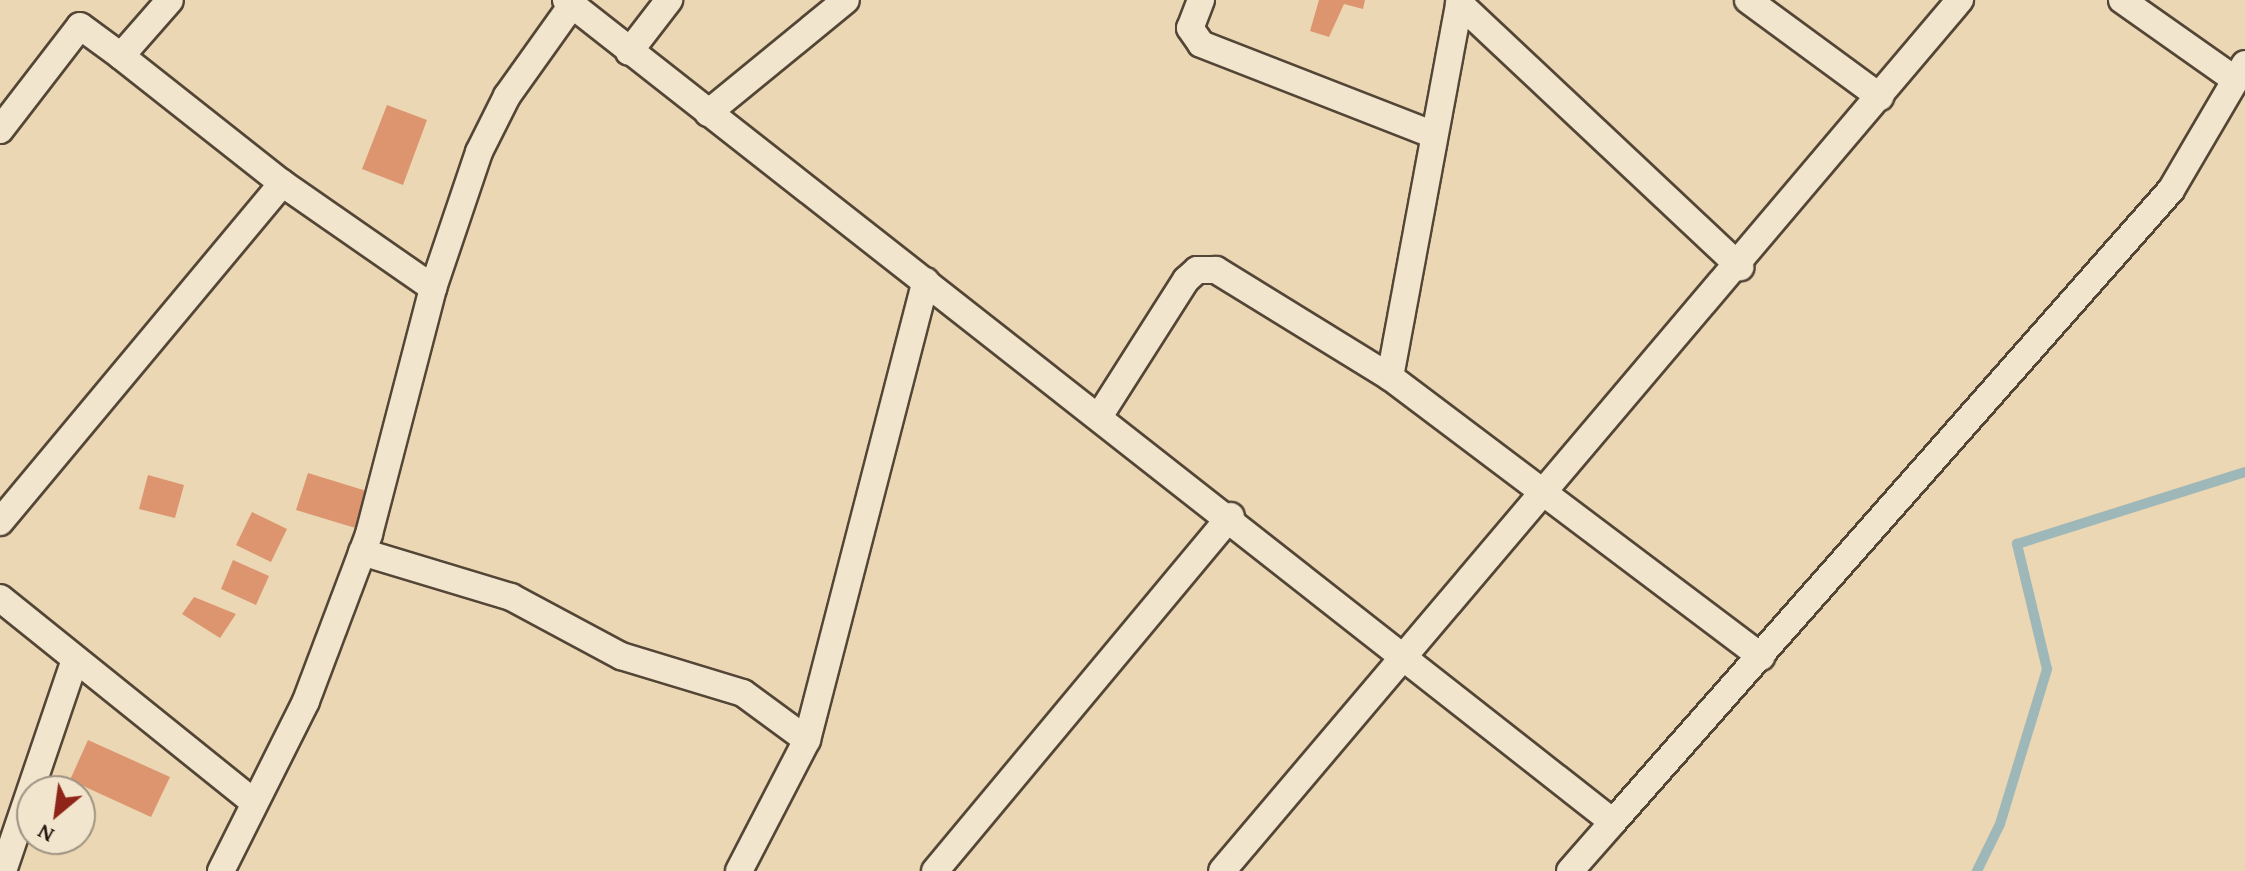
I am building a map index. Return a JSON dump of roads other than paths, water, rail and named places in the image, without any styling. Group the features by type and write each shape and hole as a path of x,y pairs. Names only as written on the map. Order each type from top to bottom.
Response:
{"street":[{"path":"121,56 170,0"},
{"path":"629,52 669,0"},
{"path":"708,113 846,0"},
{"path":"1201,0 1190,28 1201,44 1434,135"},
{"path":"1748,0 1880,97"},
{"path":"1222,871 1544,488 1740,267 1960,0"},
{"path":"1570,871 2171,190 2240,72 2122,0"},
{"path":"221,871 306,701 362,552 433,288 507,96 569,2 629,52 1231,516 1613,822"},
{"path":"1390,377 1460,2"},
{"path":"1460,2 1740,267"},
{"path":"0,130 80,26 282,183 433,288"},
{"path":"0,522 282,183"},
{"path":"1100,415 1197,270 1216,270 1390,377 1544,488 1761,657"},
{"path":"739,871 807,740 926,281"},
{"path":"935,871 1231,516"},
{"path":"362,552 511,597 621,656 743,693 807,740"},
{"path":"0,598 254,802"},
{"path":"3,871 75,659"}],"waterway":[{"path":"1977,871 2000,824 2047,669 2017,544 2245,472"}]}
